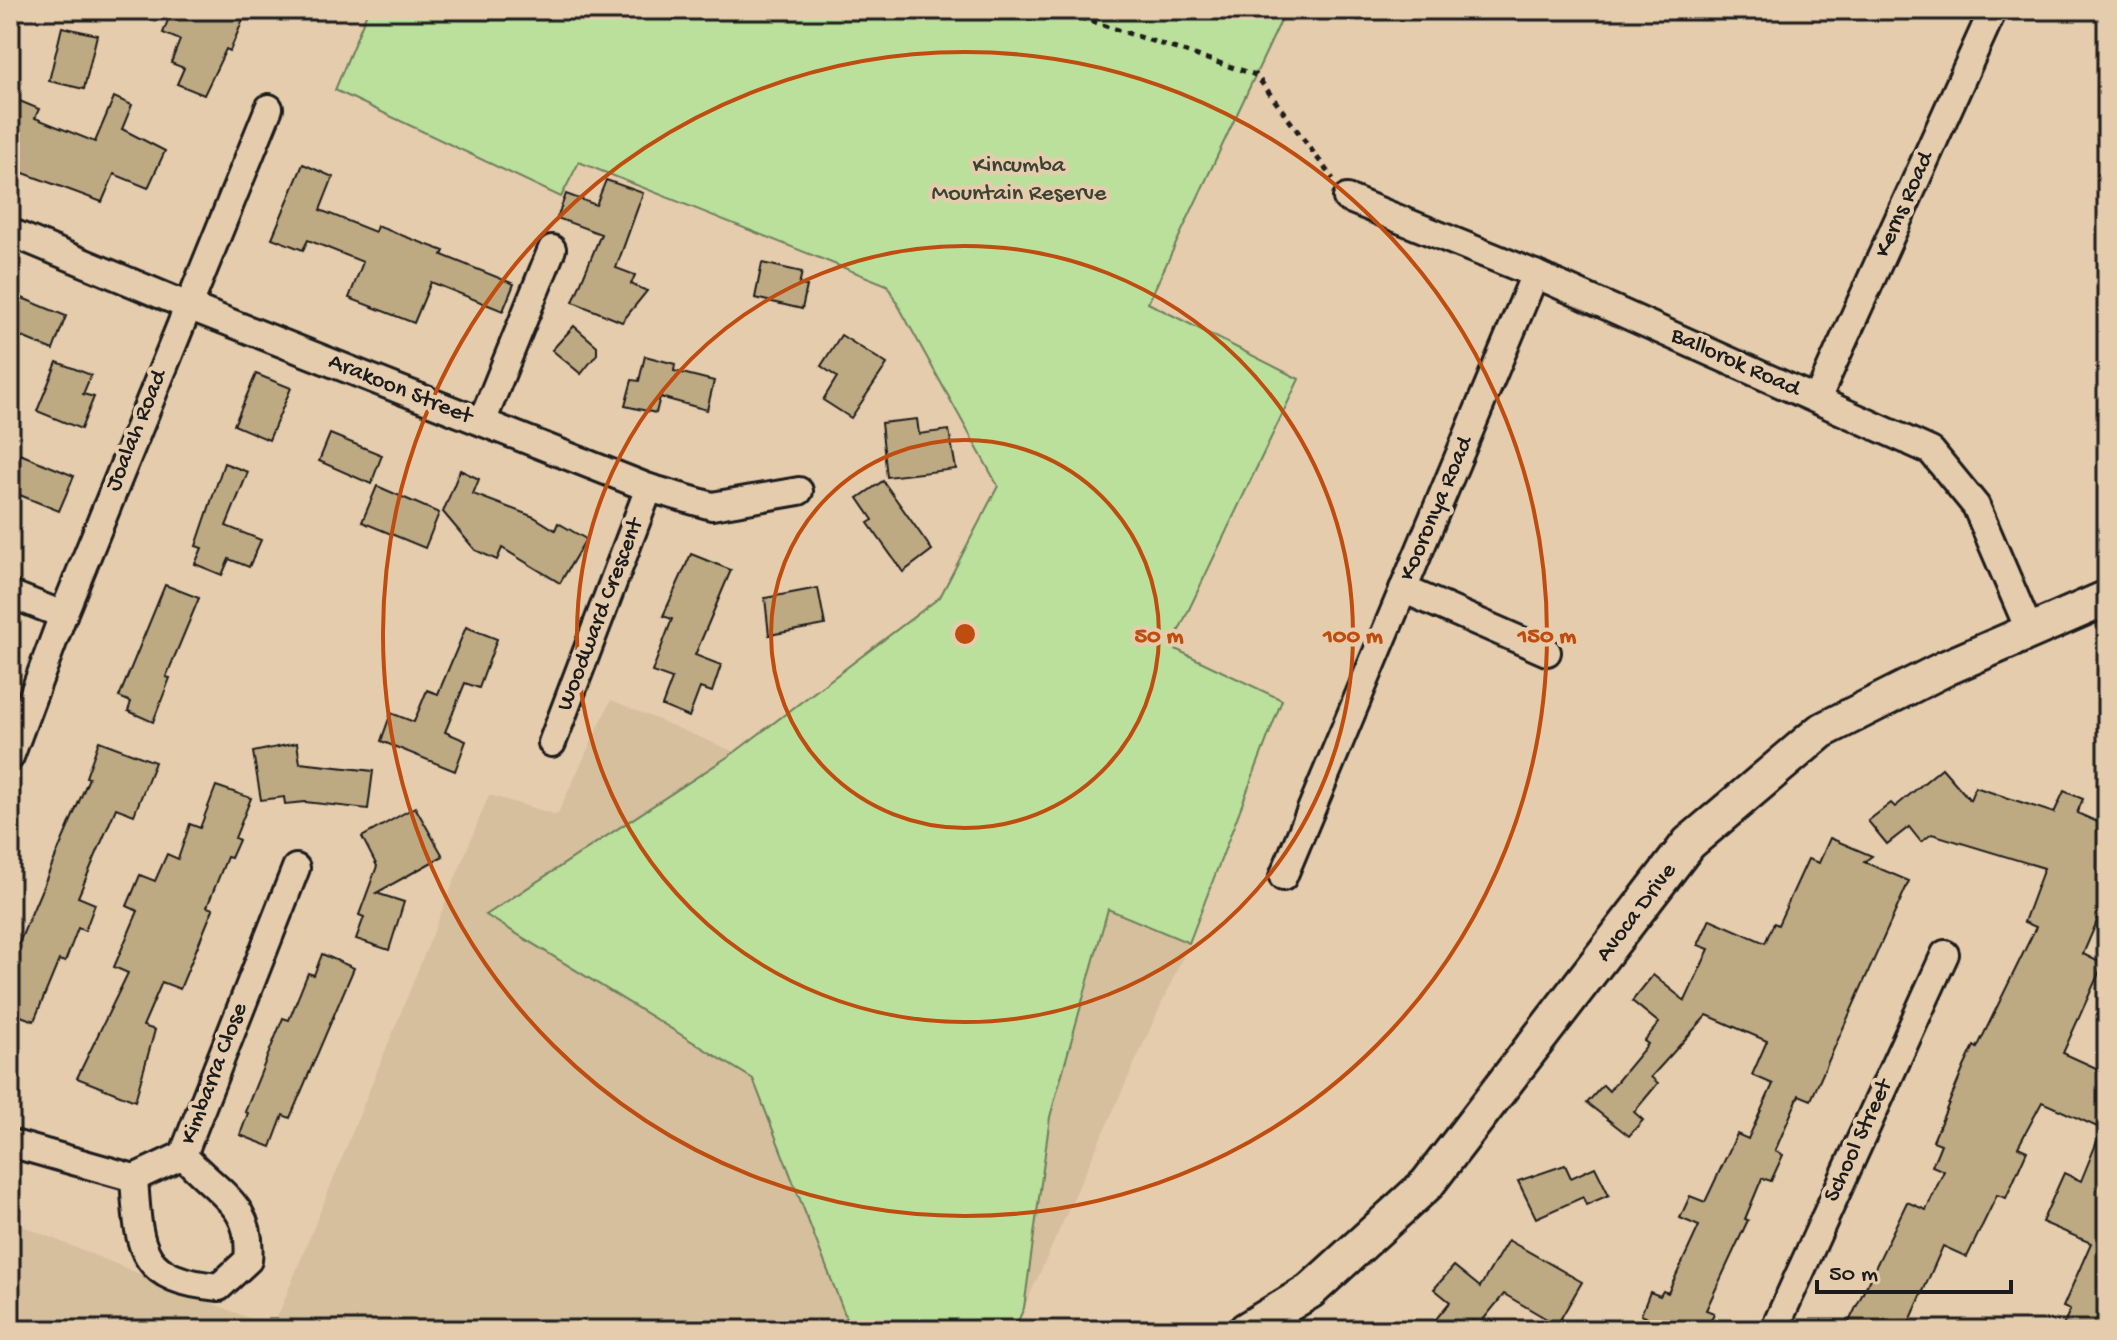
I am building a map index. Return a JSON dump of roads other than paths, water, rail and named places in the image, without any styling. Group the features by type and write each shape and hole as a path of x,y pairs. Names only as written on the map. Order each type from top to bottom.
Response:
{"main road":[{"name":"Avoca Drive","path":"1246,1330 1310,1291 1427,1184 1689,843 1821,731 1946,668 2107,598"}],"street":[{"name":"Kerns Road","path":"1817,399 1993,10"},
{"name":"Joalah Road","path":"10,757 63,615 269,108"},
{"name":"Ballorok Road","path":"1347,198 1535,274 1931,451 1976,506 2030,632"},
{"name":"Arakoon Street","path":"10,232 188,306 649,488 712,506 799,491"},
{"path":"482,422 552,249"},
{"name":"Kooronya Road","path":"1283,877 1535,274"},
{"name":"Woodward Crescent","path":"552,743 649,488"},
{"path":"1403,589 1547,652"},
{"path":"10,594 63,615"},
{"name":"Kimbarra Close","path":"134,1178 183,1155 296,868"},
{"name":"School Street","path":"1774,1330 1945,954"},
{"path":"10,1143 134,1178 137,1230 150,1265 183,1284 219,1287 248,1260 250,1239 243,1212 206,1182 183,1155"}],"park label":[{"name":"Kincumba Mountain Reserve","path":"1019,180"}]}
